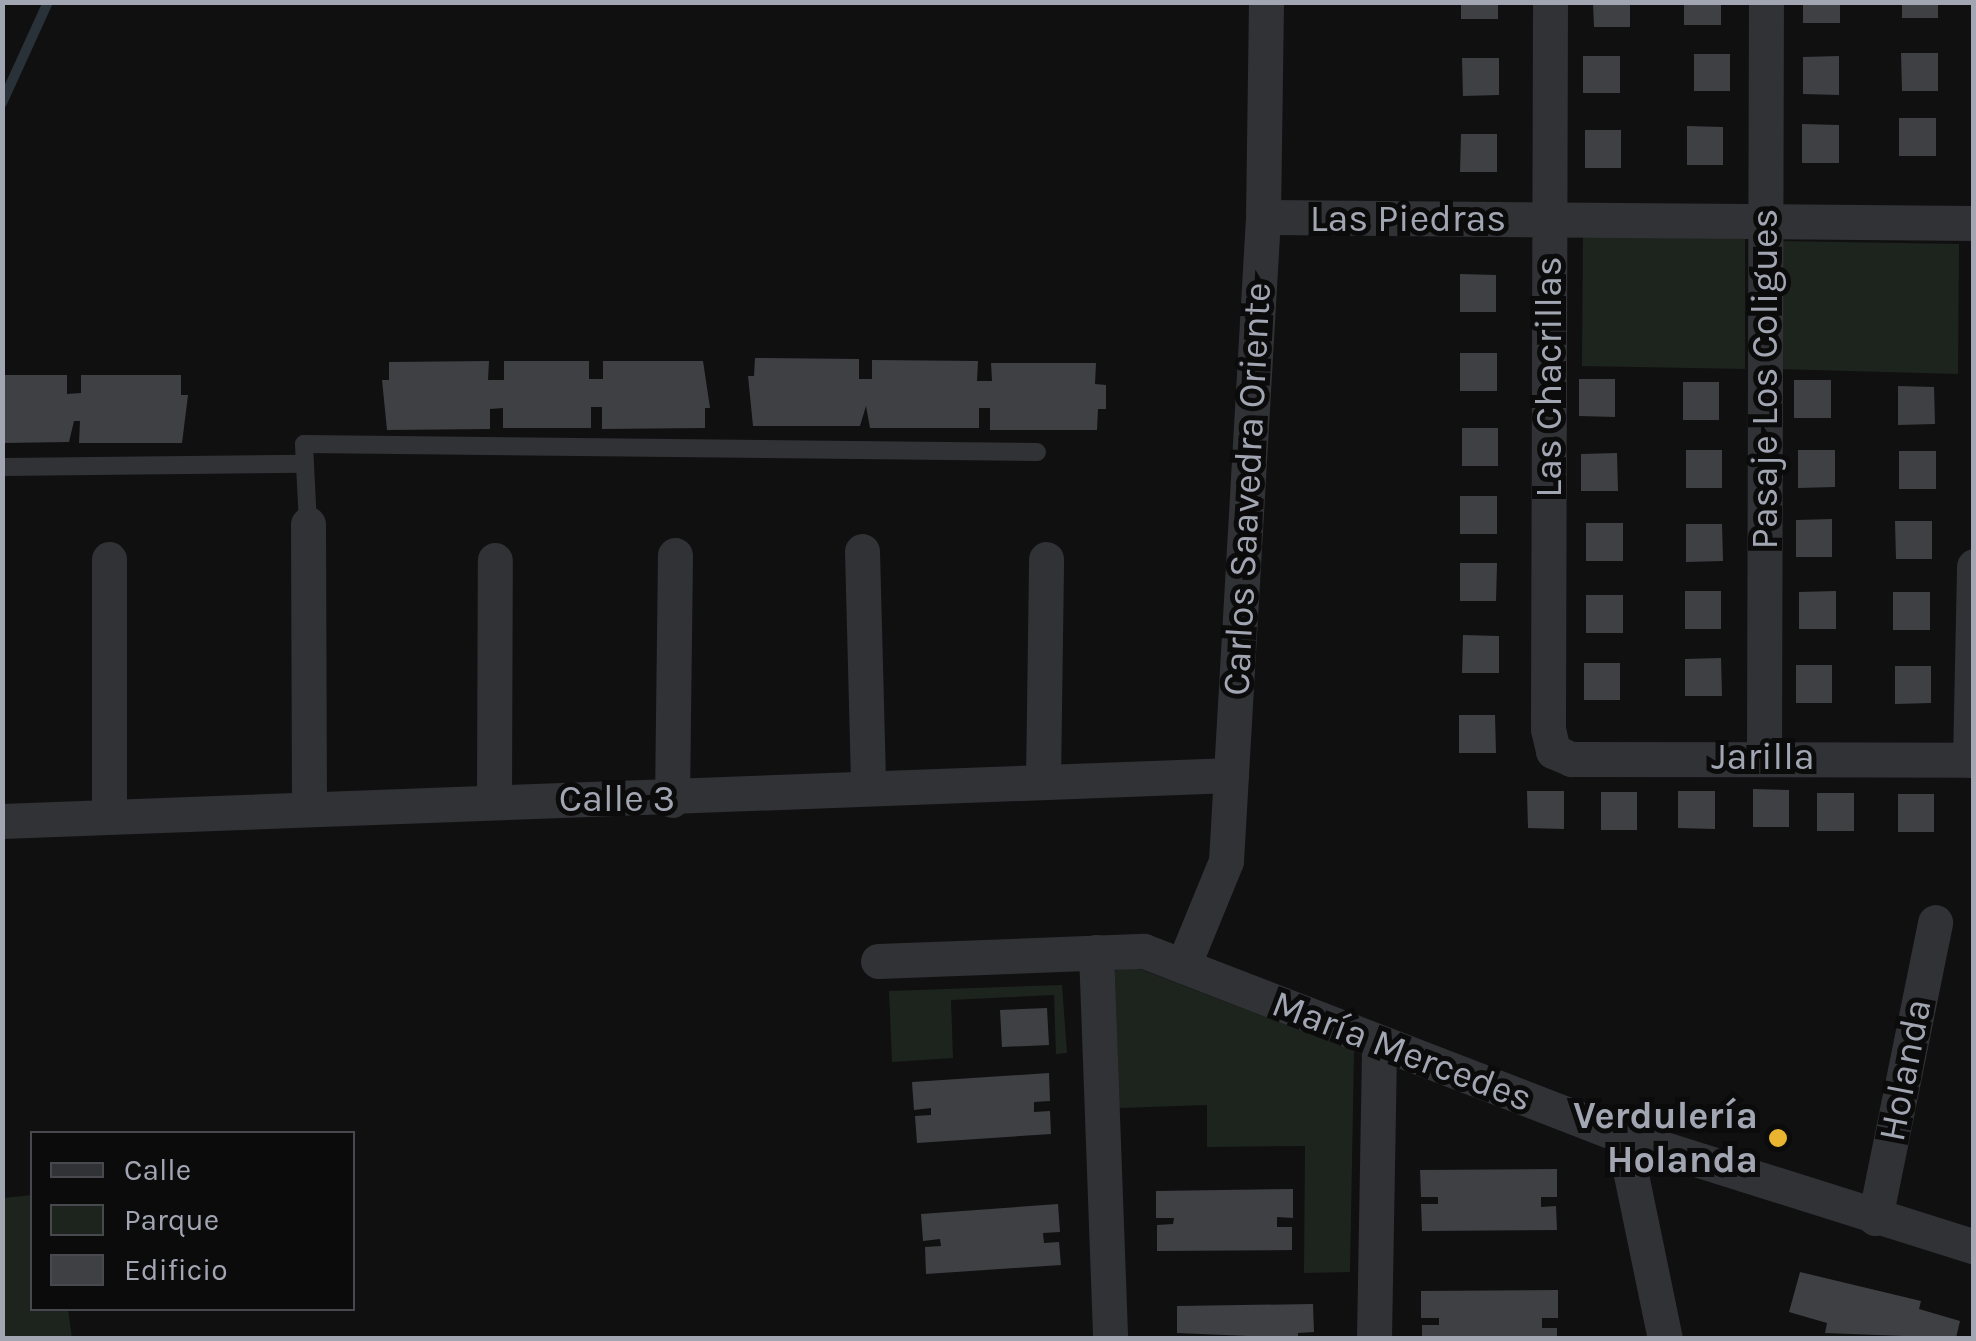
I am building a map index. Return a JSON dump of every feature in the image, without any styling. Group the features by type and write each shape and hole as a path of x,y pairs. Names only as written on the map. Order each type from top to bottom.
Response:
{"street":[{"name":"Carlos Saavedra Oriente","path":"1183,966 1226,862 1263,218 1266,2"},
{"name":"Las Chacrillas","path":"1550,2 1548,729 1554,751"},
{"name":"Pasaje Los Coligues","path":"1764,756 1766,2"},
{"name":"Las Piedras","path":"1263,218 1974,222"},
{"path":"308,524 309,808"},
{"path":"862,551 868,787"},
{"path":"672,800 675,555"},
{"path":"109,559 109,814"},
{"path":"494,799 495,560"},
{"path":"1044,781 1046,560"},
{"path":"1972,760 1974,566"},
{"name":"Jarilla","path":"1554,751 1571,760 1764,756 1972,760"},
{"name":"Calle 3","path":"2,821 494,799 672,800 868,787 1230,775"},
{"name":"Holanda","path":"1875,1218 1935,922"},
{"name":"María Mercedes","path":"878,961 1144,951 1623,1136 1974,1247"},
{"path":"1096,952 1110,1338"},
{"path":"1374,1338 1379,1043"},
{"path":"1623,1136 1664,1338"}],"lane":[{"path":"308,524 304,444 1037,452"},
{"path":"2,467 305,464"}],"green space":[{"path":"1583,235 1745,239 1745,369 1582,366"},
{"path":"1777,241 1959,244 1958,374 1774,369"},
{"path":"1135,967 1354,1051 1350,1272 1304,1273 1305,1146 1207,1147 1207,1105 1118,1108 1113,971"},
{"path":"1062,985 1067,1053 1056,1054 1054,995 951,1000 953,1058 892,1062 889,991"},
{"path":"30,1195 30,1311 68,1311 72,1338 3,1338 3,1198"}],"building":[{"path":"1461,2 1498,2 1498,19 1461,19"},
{"path":"1593,2 1630,2 1630,27 1594,27"},
{"path":"1684,2 1721,2 1721,25 1684,25"},
{"path":"1803,2 1840,2 1840,23 1803,23"},
{"path":"1902,2 1938,2 1938,18 1902,18"},
{"path":"1901,53 1938,53 1938,91 1902,91"},
{"path":"1694,54 1730,54 1730,91 1694,91"},
{"path":"1583,56 1620,56 1620,93 1583,93"},
{"path":"1839,56 1839,95 1803,94 1803,57"},
{"path":"1462,58 1499,58 1499,95 1463,96"},
{"path":"1899,118 1936,118 1936,156 1899,156"},
{"path":"1802,124 1839,125 1839,163 1802,163"},
{"path":"1687,126 1723,127 1723,165 1687,165"},
{"path":"1585,130 1621,130 1621,168 1585,168"},
{"path":"1461,134 1497,134 1497,172 1460,172"},
{"path":"1460,274 1496,275 1496,312 1460,312"},
{"path":"1460,353 1497,353 1497,391 1460,391"},
{"path":"755,358 859,359 859,379 872,379 872,360 978,361 977,381 992,381 991,363 1096,363 1095,384 1106,385 1106,409 1098,409 1097,430 990,430 990,408 979,408 979,428 870,428 866,406 860,426 753,426 748,376 754,376"},
{"path":"489,361 488,380 504,380 504,361 589,361 589,379 603,379 603,361 703,361 710,408 705,408 705,428 602,429 602,407 591,407 591,428 503,428 503,408 490,409 490,429 387,430 382,380 389,380 389,362"},
{"path":"2,375 67,375 67,394 81,393 81,375 181,375 181,395 188,395 182,443 79,443 80,421 74,421 69,442 2,443"},
{"path":"1579,379 1615,379 1615,417 1579,416"},
{"path":"1794,380 1831,380 1831,418 1794,418"},
{"path":"1683,382 1719,382 1719,420 1683,420"},
{"path":"1898,386 1934,387 1935,424 1898,425"},
{"path":"1462,428 1498,428 1498,466 1462,466"},
{"path":"1686,450 1722,450 1722,488 1686,488"},
{"path":"1798,450 1835,450 1835,487 1798,488"},
{"path":"1899,451 1936,451 1936,489 1899,489"},
{"path":"1617,453 1618,491 1581,491 1581,454"},
{"path":"1460,496 1497,496 1497,534 1460,534"},
{"path":"1832,519 1832,557 1796,557 1796,520"},
{"path":"1895,521 1932,521 1932,559 1896,559"},
{"path":"1586,523 1623,523 1623,561 1586,561"},
{"path":"1686,524 1722,524 1723,561 1686,562"},
{"path":"1460,563 1497,563 1496,601 1460,601"},
{"path":"1685,591 1721,591 1721,629 1685,629"},
{"path":"1836,591 1836,629 1799,629 1799,592"},
{"path":"1893,592 1930,592 1930,630 1893,630"},
{"path":"1586,595 1623,595 1623,633 1586,633"},
{"path":"1463,635 1499,636 1499,673 1462,673"},
{"path":"1721,658 1722,696 1685,696 1685,659"},
{"path":"1584,663 1620,663 1620,700 1584,700"},
{"path":"1796,665 1832,665 1832,703 1796,703"},
{"path":"1895,666 1931,666 1931,703 1895,704"},
{"path":"1459,715 1495,715 1496,753 1459,753"},
{"path":"1753,789 1789,790 1789,827 1753,827"},
{"path":"1527,791 1564,791 1564,829 1528,828"},
{"path":"1678,791 1715,791 1715,829 1678,828"},
{"path":"1601,792 1637,792 1637,830 1601,830"},
{"path":"1817,793 1854,793 1854,831 1817,831"},
{"path":"1898,794 1934,794 1934,832 1898,832"},
{"path":"1047,1008 1049,1045 1002,1047 1000,1010"},
{"path":"1049,1073 1050,1101 1034,1102 1034,1112 1050,1111 1051,1134 917,1143 915,1116 931,1115 931,1108 914,1110 912,1082"},
{"path":"1557,1169 1557,1197 1541,1197 1541,1207 1556,1206 1557,1230 1422,1231 1421,1204 1438,1204 1438,1197 1421,1197 1420,1170"},
{"path":"1293,1189 1293,1218 1277,1217 1277,1227 1292,1227 1292,1250 1157,1251 1157,1225 1173,1224 1174,1218 1156,1218 1156,1191"},
{"path":"1058,1204 1060,1232 1043,1233 1044,1243 1059,1242 1061,1265 926,1274 925,1247 941,1246 940,1239 923,1241 921,1214"},
{"path":"1800,1272 1921,1301 1919,1309 1960,1321 1956,1338 1825,1333 1827,1323 1789,1312"},
{"path":"1558,1290 1558,1318 1542,1318 1542,1328 1557,1328 1557,1338 1422,1338 1422,1325 1439,1325 1439,1318 1421,1318 1421,1291"},
{"path":"1313,1304 1314,1332 1298,1333 1298,1338 1177,1333 1177,1306"}],"waterway":[{"path":"2,103 48,2"}],"place":[{"name":"Verdulería Holanda","path":"1778,1138"}]}
